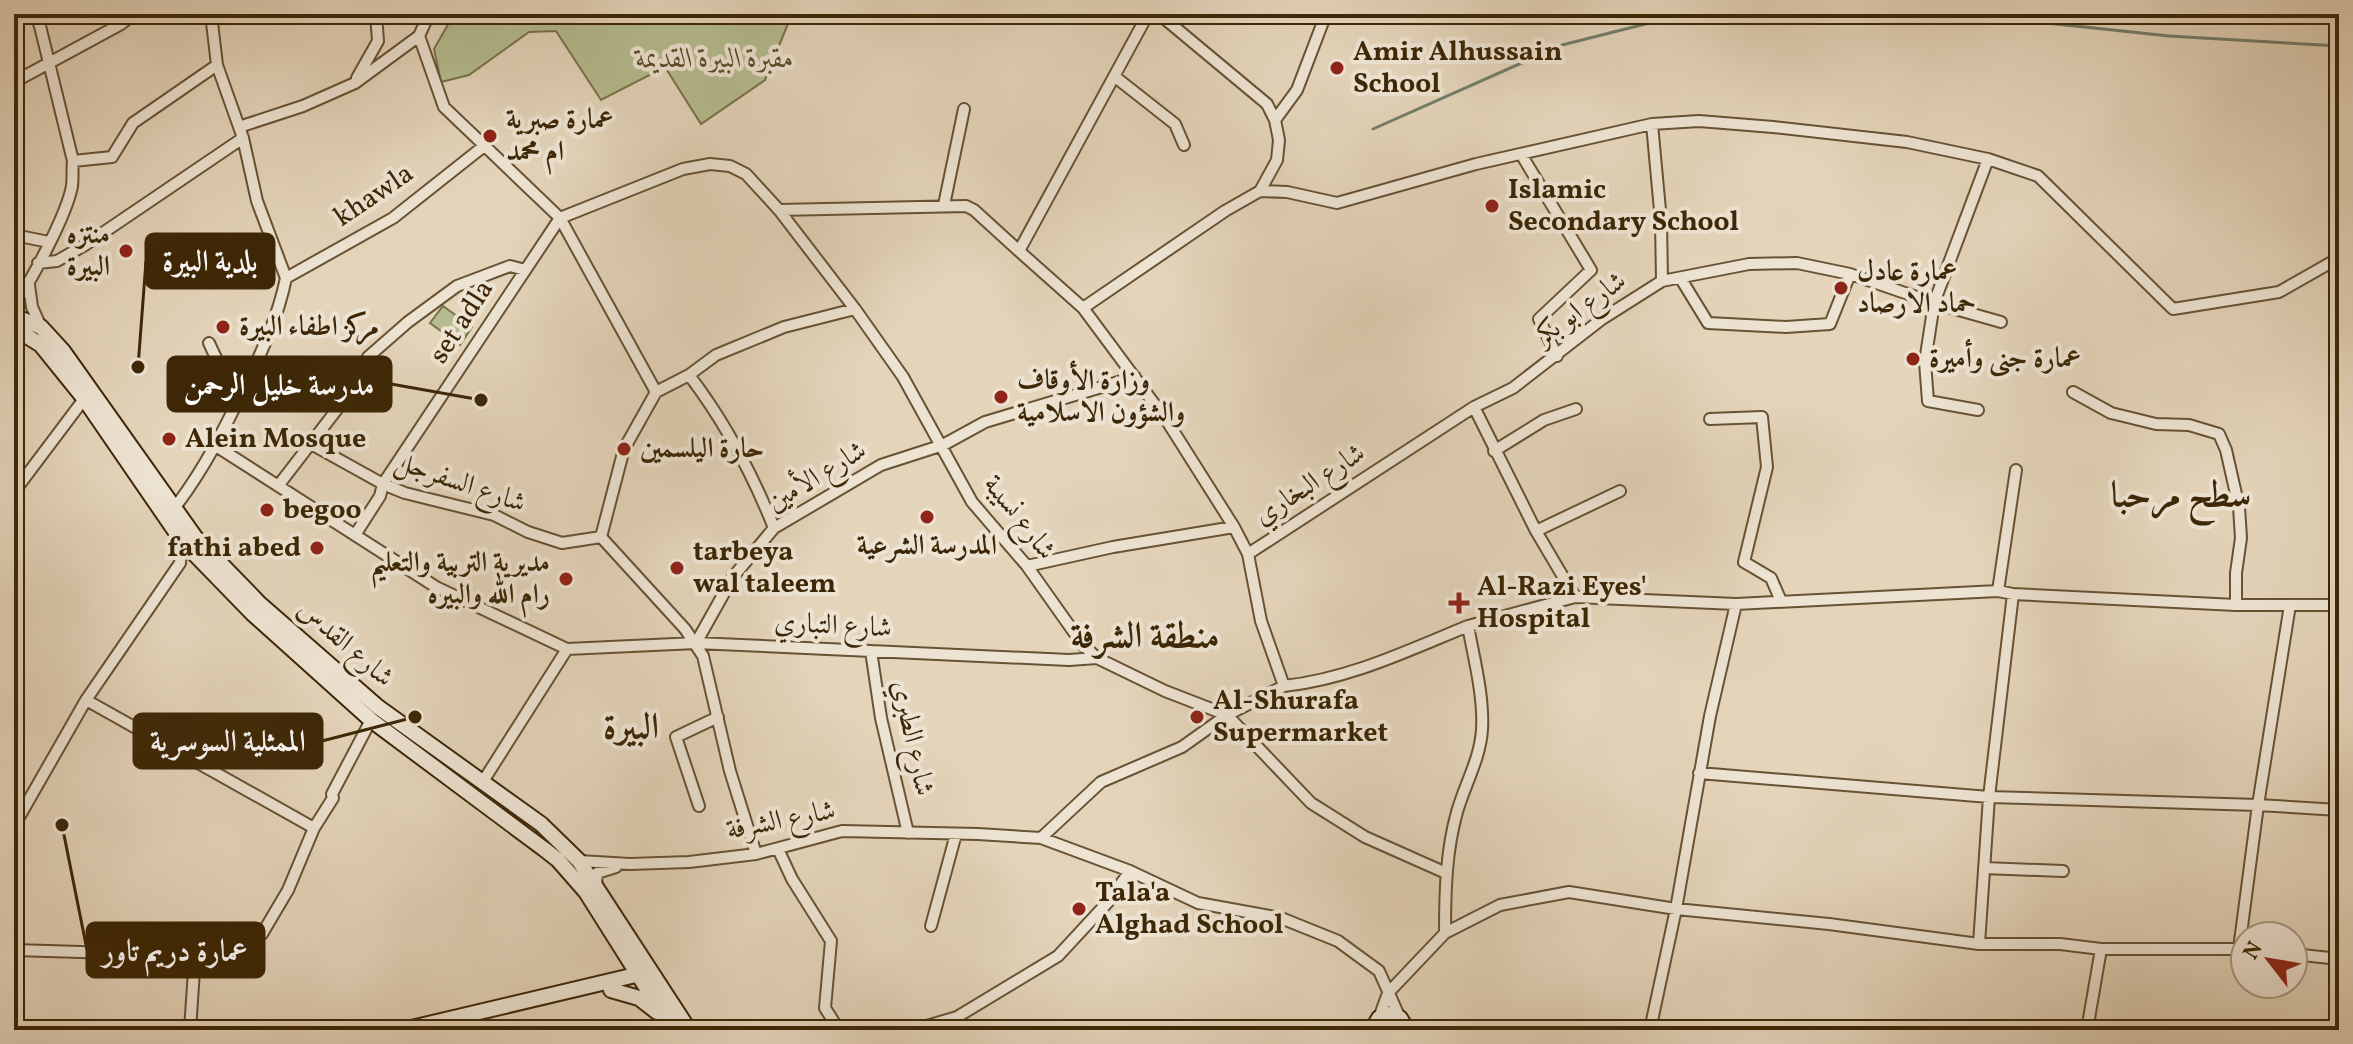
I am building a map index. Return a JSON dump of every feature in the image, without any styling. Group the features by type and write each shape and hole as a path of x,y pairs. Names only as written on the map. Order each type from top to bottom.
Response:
{"main road":[{"name":"شارع القدس","path":"14,316 41,327 63,351 88,395 171,512 260,604 374,714 541,824 579,861 596,885 645,973 669,1024"},
{"name":"شارع القدس","path":"14,328 41,345 88,395"},
{"name":"شارع القدس","path":"171,512 182,541 253,614 558,860 586,892 623,951 645,973 689,1030"},
{"path":"610,986 623,951"},
{"path":"440,1030 610,986 645,973"},
{"path":"403,1030 610,986 639,998 669,1024"},
{"path":"1372,1026 1390,1014 1407,1026"}],"street":[{"path":"14,305 29,285 67,204 72,186 73,161 35,14"},
{"path":"14,82 134,14"},
{"path":"171,512 196,480 216,446 270,335 286,278 257,201 243,138 217,65 212,17 225,14"},
{"path":"355,83 378,41 376,14"},
{"path":"239,127 303,106 355,83 419,36 429,14"},
{"path":"1019,251 1148,14"},
{"path":"1083,308 1225,211 1260,191 1277,160 1279,140 1275,120 1267,104 1159,14"},
{"path":"1275,120 1297,90 1326,14"},
{"path":"419,36 444,107 560,218 656,392"},
{"path":"73,161 112,157 133,123 217,65"},
{"path":"1114,76 1175,124 1184,145"},
{"path":"944,205 964,109"},
{"path":"1260,191 1287,192 1337,203 1521,154 1652,124 1699,121 1907,142 1988,159 2038,176 2173,309 2279,292 2339,258"},
{"path":"1652,124 1661,221 1662,281"},
{"path":"38,263 57,261 85,245 243,138"},
{"name":"khawla","path":"286,278 393,218 484,146"},
{"path":"1521,154 1591,270 1539,319 1557,356"},
{"path":"1978,410 1928,401 1925,362 1934,303 1988,159"},
{"path":"560,218 683,169 710,164 730,166 746,174 779,210 855,309 903,377 943,445 985,422 1135,377"},
{"path":"779,210 944,205 966,206 974,210 1083,308 1167,421 1248,554"},
{"name":"set adla","path":"355,535 380,496 383,484 560,218"},
{"path":"14,235 49,242"},
{"name":"شارع ابو بكر","path":"1474,407 1513,388 1602,319 1662,281 1749,264 1797,263 1850,274 2001,322"},
{"path":"278,486 348,395 368,357 408,322 457,286 510,266 525,270"},
{"path":"1681,279 1708,323 1786,327 1830,324 1850,274"},
{"path":"29,285 32,307 41,327"},
{"path":"756,854 730,771 703,656 696,643 601,537 624,449 656,392 689,375 716,355 784,327 855,309"},
{"path":"209,343 224,375 246,384"},
{"path":"689,375 719,414 756,485 774,528"},
{"path":"2073,392 2111,413 2156,424 2189,425 2219,434 2226,450 2239,507 2241,538 2236,605"},
{"path":"14,492 88,395"},
{"path":"1474,407 1536,531 1575,597"},
{"name":"شارع البخاري","path":"1284,686 1261,621 1248,554 1474,407"},
{"path":"1494,451 1544,420 1576,409"},
{"path":"1710,419 1762,417 1767,467 1744,562 1771,578 1781,601"},
{"name":"شارع السفرجل","path":"311,444 405,493 494,515 528,532 562,543 601,537"},
{"name":"شارع الأمين","path":"696,643 733,577 774,528 881,465 943,445"},
{"name":"شارع نسيبة","path":"943,445 972,502 1027,566 1083,645 1097,658 1165,691 1227,715"},
{"path":"216,446 436,587 567,649 482,783"},
{"path":"1998,591 2016,470"},
{"path":"1536,531 1620,491"},
{"path":"1027,566 1113,547 1234,527"},
{"path":"14,826 86,700 180,563 182,541"},
{"path":"180,563 199,559"},
{"path":"1407,1026 1379,971 1338,941 1281,918 1198,903 1130,871 1041,838 1101,782 1182,747 1227,715 1284,686 1318,682 1370,667 1468,626 1575,597 1736,604 1998,591 2236,605 2339,605"},
{"path":"1979,944 1989,797 2013,594"},
{"path":"1650,1030 1676,909 1699,773 1736,604"},
{"path":"2245,920 2258,805 2290,605"},
{"path":"1445,933 1446,873 1457,811 1475,765 1482,729 1468,626"},
{"name":"شارع التباري","path":"567,649 696,643 1069,660 1097,658"},
{"name":"شارع الطبري","path":"871,651 881,718 908,833"},
{"path":"86,700 314,828"},
{"path":"14,950 214,956 262,934 288,890 314,828 333,798 332,794 374,714"},
{"path":"1227,715 1311,803 1365,837 1446,873"},
{"path":"699,806 676,737 718,717"},
{"path":"1699,773 1989,797 2339,810"},
{"name":"شارع الشرفة","path":"579,861 672,864 756,854 842,831 1041,838"},
{"path":"931,926 956,834"},
{"path":"778,849 792,879 831,941 825,1008 839,1030"},
{"path":"596,885 595,876 600,870 630,864"},
{"path":"1984,868 2063,871"},
{"path":"913,1030 957,1017 1058,956 1101,910 1130,871"},
{"path":"1372,1026 1388,993 1445,933 1500,905 1569,892 1676,909 1829,924 1979,944 2060,944 2101,949 2229,949"},
{"path":"2087,1030 2101,949"},
{"path":"190,1030 195,956"},
{"path":"2309,956 2339,959"},
{"path":"957,1017 959,1030"}],"green space":[{"name":"مقبرة البيرة القديمة","path":"454,14 792,14 765,80 701,124 665,67 601,100 556,31 529,32 469,75 441,82 434,49"},
{"path":"443,306 472,327 460,345 430,323"}],"waterway":[{"path":"1373,129 1562,45 1685,14"},
{"path":"1963,14 2169,36 2339,46"}],"place":[{"name":"Amir Alhussain School","path":"1337,68"},
{"name":"عمارة صبرية ام محمد","path":"490,136"},
{"name":"Islamic Secondary School","path":"1492,206"},
{"name":"منتزه البيرة","path":"126,251"},
{"name":"عمارة عادل حماد الارصاد","path":"1841,288"},
{"name":"مركز اطفاء البيرة","path":"223,327"},
{"name":"عمارة جنى وأميرة","path":"1913,359"},
{"name":"بلدية البيرة","path":"138,367"},
{"name":"وزارة الأوقاف والشؤون الاسلامية","path":"1001,397"},
{"name":"مدرسة خليل الرحمن","path":"481,400"},
{"name":"Alein Mosque","path":"169,439"},
{"name":"حارة اليلسمين","path":"624,449"},
{"name":"begoo","path":"267,510"},
{"name":"المدرسة الشرعية","path":"927,517"},
{"name":"fathi abed","path":"317,548"},
{"name":"tarbeya wal taleem","path":"677,568"},
{"name":"مديرية التربية والتعليم رام الله والبيره","path":"566,579"},
{"name":"Al-Razi Eyes' Hospital","path":"1459,603"},
{"name":"الممثلية السوسرية","path":"415,717"},
{"name":"Al-Shurafa Supermarket","path":"1197,717"},
{"name":"عمارة دريم تاور","path":"62,825"},
{"name":"Tala'a Alghad School","path":"1079,909"}],"district":[{"name":"سطح مرحبا","path":"2181,497"},
{"name":"منطقة الشرفة","path":"1145,638"},
{"name":"البيرة","path":"631,729"}]}
